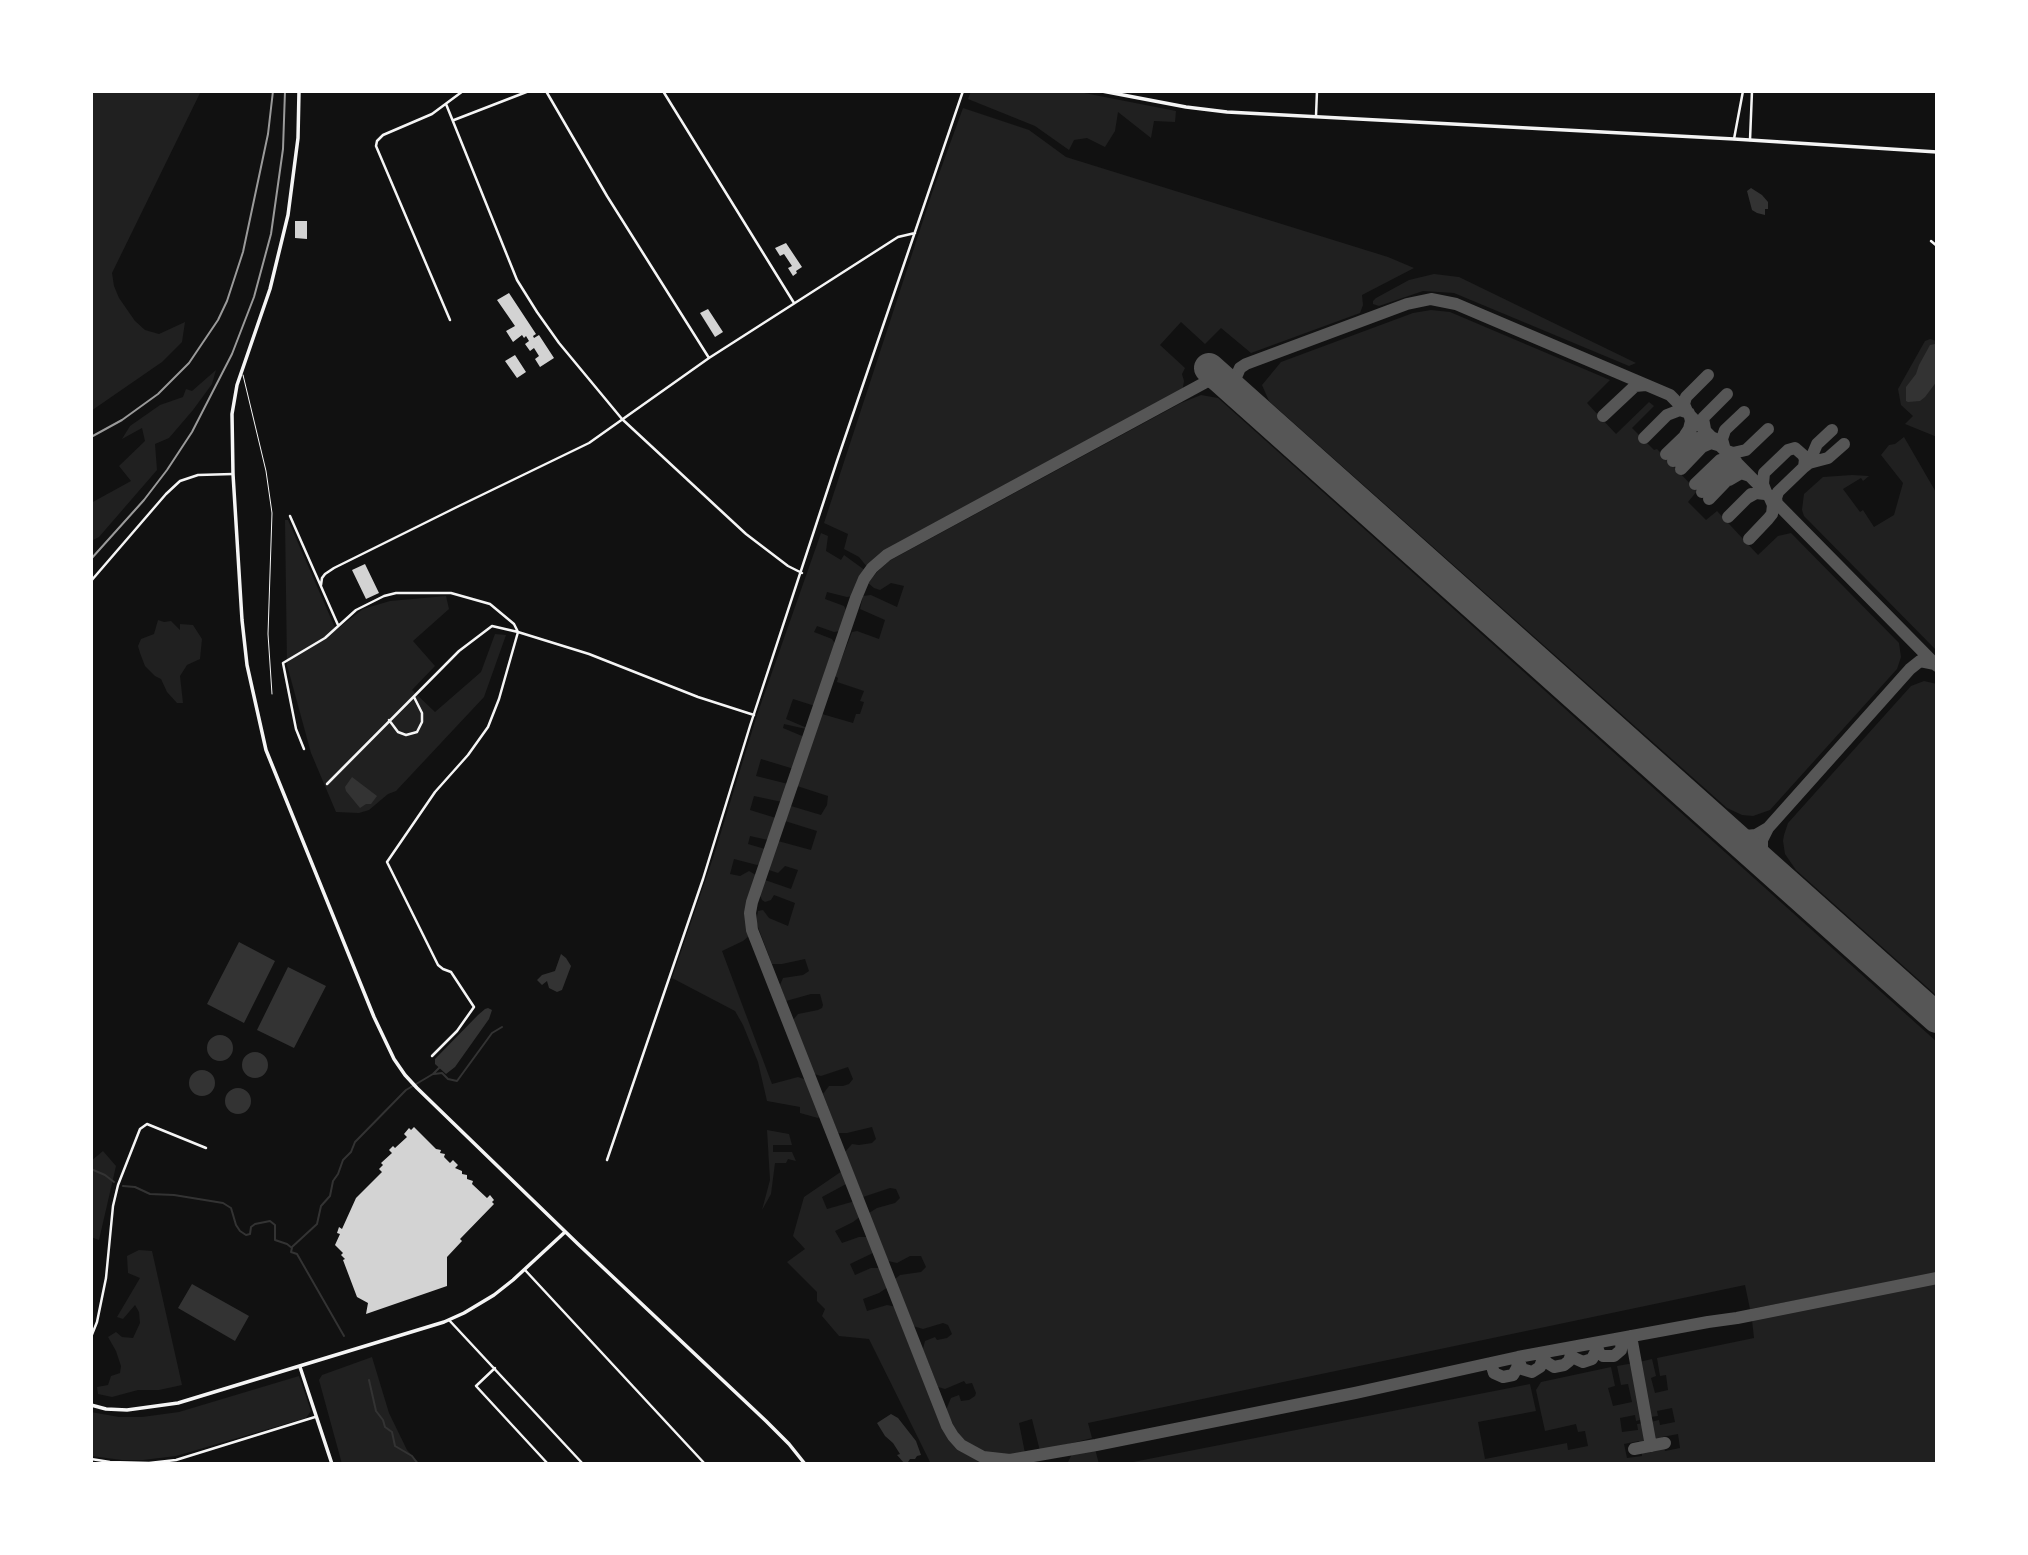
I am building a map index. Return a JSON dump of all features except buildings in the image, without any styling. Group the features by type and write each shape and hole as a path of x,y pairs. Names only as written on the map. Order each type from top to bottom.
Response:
{"main road":[{"path":"299,91 295,163 288,215 270,289 241,370 232,414 233,474 247,665 266,750 374,1017 394,1059 417,1088 766,1421 805,1464"},
{"path":"1102,91 1205,110 1937,152"},
{"path":"91,1405 127,1410 166,1405 300,1367 449,1320 494,1295 565,1232"},
{"path":"300,1367 332,1464"}],"street":[{"path":"450,320 376,146 383,135 432,114 463,91"},
{"path":"453,120 529,91"},
{"path":"546,91 607,195 709,358"},
{"path":"663,91 794,303"},
{"path":"607,1160 703,879 837,461 963,91"},
{"path":"1316,116 1317,91"},
{"path":"1734,139 1743,91"},
{"path":"1750,141 1752,91"},
{"path":"446,104 517,280 559,343 622,419 746,534 788,566 802,573"},
{"path":"321,585 325,574 334,568 589,443 709,358 794,303 898,237 915,233"},
{"path":"1931,241 1937,246"},
{"path":"91,581 176,484 192,476 233,474"},
{"path":"290,516 338,626"},
{"path":"304,749 296,729 283,663 325,638 355,610 396,593 451,593 489,604 514,624 518,632 488,727 468,755 435,792 387,862 438,965 451,972 474,1007 457,1031 432,1056"},
{"path":"327,784 459,651 492,626 589,654 698,697 754,715"},
{"path":"389,720 398,732 406,735 417,732 422,722 422,712 414,697"},
{"path":"91,1337 97,1322 106,1278 113,1206 140,1129 147,1124 206,1148"},
{"path":"525,1270 705,1464"},
{"path":"449,1320 583,1464"},
{"path":"495,1368 476,1386 548,1464"},
{"path":"91,1459 149,1463 176,1460 317,1417"}],"lane":[{"path":"241,370 266,471 272,513 268,634 272,694"}],"shaded area":[{"path":"91,91 201,91 112,273 119,298 135,321 145,330 159,334 185,322 182,342 162,362 91,411"},
{"path":"971,91 1074,91 1176,111 1175,122 1154,121 1151,138 1118,112 1115,131 1105,147 1087,138 1074,140 1069,150 1035,126 968,99"},
{"path":"963,108 1029,130 1066,157 1388,257 1414,268 1362,295 1360,313 1251,353 1221,328 1205,344 1181,322 1160,345 1185,368 1182,374 1182,393 900,545 868,568 859,557 844,549 848,534 824,523 932,193"},
{"path":"1751,188 1768,202 1765,215 1752,210 1747,191"},
{"path":"1434,274 1459,277 1636,363 1629,366 1454,293 1423,291 1379,306 1373,304 1376,298 1409,280"},
{"path":"1431,310 1450,312 1610,380 1587,403 1616,434 1649,402 1654,406 1632,428 1654,450 1657,449 1697,491 1688,502 1706,520 1717,511 1758,555 1778,536 1791,533 1899,643 1901,657 1897,669 1770,810 1753,816 1742,815 1727,808 1269,401 1262,385 1281,362 1413,313"},
{"path":"1925,341 1937,341 1937,437 1905,424 1913,416 1901,405 1898,389"},
{"path":"1935,344 1937,381 1920,401 1908,402 1906,387 1916,374 1930,345"},
{"path":"216,370 212,384 193,410 169,438 155,444 157,470 99,537 91,541 91,503 131,481 119,466 145,441 142,428 122,439 130,426 160,405 183,397 186,389 192,391"},
{"path":"1201,395 1218,398 1937,1042 1937,1273 1750,1309 1745,1285 1088,1423 1092,1438 1040,1451 1032,1419 1019,1423 1025,1453 1017,1456 1005,1457 986,1453 965,1441 957,1432 946,1410 951,1398 959,1395 961,1401 969,1400 976,1393 972,1383 966,1384 964,1381 945,1389 938,1387 923,1349 925,1341 935,1337 937,1340 947,1338 952,1334 948,1325 943,1323 923,1329 913,1326 895,1279 900,1275 921,1272 926,1267 921,1256 910,1256 897,1263 888,1261 869,1213 895,1203 900,1198 896,1189 890,1188 863,1197 845,1152 852,1144 872,1143 876,1139 872,1127 838,1133 823,1094 829,1086 843,1086 853,1079 848,1067 821,1076 814,1074 793,1020 798,1014 822,1008 820,994 786,1001 780,985 783,978 803,975 809,971 805,959 772,964 756,922 758,911 763,910 769,918 788,926 795,903 774,895 771,900 765,902 759,893 765,880 791,889 798,870 785,866 778,873 769,870 778,841 811,850 817,831 785,821 791,806 821,815 827,805 828,796 797,786 822,714 853,723 856,714 860,714 864,702 860,701 864,691 837,682 838,678 835,676 852,632 857,631 879,639 885,620 860,609 863,596 871,595 897,607 904,586 891,583 880,590 874,588 868,583 877,572 889,561 1181,403"},
{"path":"1904,437 1937,494 1937,651 1804,516 1802,510 1804,494 1823,477 1852,475 1869,476 1843,489 1860,512 1863,510 1874,527 1894,515 1903,483 1881,455 1889,445"},
{"path":"285,520 288,520 336,630 363,609 390,601 446,596 449,609 413,641 435,666 412,690 435,712 481,672 495,634 506,635 484,697 396,791 388,794 369,810 359,813 336,812 311,753 287,665"},
{"path":"821,533 828,536 826,551 841,560 844,555 866,571 853,596 827,592 825,599 844,606 846,610 840,631 834,632 817,626 814,632 832,639 836,645 815,706 793,699 786,719 807,728 784,724 783,728 802,736 803,741 794,769 761,759 756,776 788,784 782,802 754,796 750,810 776,818 768,840 750,836 748,844 765,849 761,863 757,865 734,859 730,874 740,876 749,871 756,875 748,905 749,936 722,951 772,1084 798,1077 807,1080 821,1115 818,1118 800,1113 800,1107 767,1101 758,1062 735,1011 672,978 714,855 757,715"},
{"path":"158,620 171,621 180,630 180,624 193,625 202,639 200,659 187,665 180,676 183,703 177,703 167,692 161,679 145,666 140,653 138,646 141,639 154,634"},
{"path":"1924,681 1937,684 1937,996 1796,870 1785,854 1783,841 1788,823 1911,686"},
{"path":"352,777 377,796 371,804 360,808 346,791 345,787"},
{"path":"239,942 275,961 244,1023 207,1004"},
{"path":"561,954 571,966 562,990 557,992 549,988 547,981 542,985 537,980 542,975 555,971"},
{"path":"288,967 326,986 294,1048 257,1030"},
{"path":"488,1008 492,1010 489,1019 455,1067 446,1074 435,1064 435,1059"},
{"path":"220,1035 229,1039 233,1048 229,1057 220,1061 211,1057 207,1048 211,1039"},
{"path":"255,1052 264,1056 268,1065 264,1074 255,1078 246,1074 242,1065 246,1056"},
{"path":"202,1070 211,1074 215,1083 211,1092 202,1096 193,1092 189,1083 193,1074"},
{"path":"238,1088 247,1092 251,1101 247,1110 238,1114 229,1110 225,1101 229,1092"},
{"path":"767,1130 789,1134 792,1145 773,1145 773,1152 792,1152 796,1161 788,1159 786,1163 775,1163 771,1194 762,1210 770,1180"},
{"path":"103,1151 116,1166 99,1240 91,1237 91,1161"},
{"path":"842,1171 848,1183 822,1197 827,1209 855,1201 861,1216 835,1231 842,1243 859,1237 869,1237 875,1252 850,1264 855,1275 871,1268 881,1268 888,1287 863,1299 867,1311 887,1305 897,1307 949,1437 981,1461 980,1464 931,1464 869,1339 839,1336 822,1316 825,1309 817,1301 817,1292 787,1262 805,1249 793,1236 804,1197"},
{"path":"139,1250 152,1251 182,1385 159,1390 138,1390 112,1397 98,1394 97,1387 108,1385 111,1376 120,1373 121,1366 116,1351 108,1337 116,1332 122,1337 133,1338 140,1323 135,1305 123,1319 117,1317 140,1278 128,1273 127,1256"},
{"path":"1937,1283 1937,1464 1123,1464 1530,1384 1536,1411 1478,1422 1485,1459 1567,1443 1568,1450 1588,1446 1585,1431 1578,1432 1576,1424 1545,1431 1536,1390 1541,1382 1611,1367 1615,1386 1608,1388 1613,1406 1632,1402 1628,1384 1621,1385 1617,1366 1634,1363 1643,1419 1636,1421 1635,1415 1620,1418 1622,1432 1638,1430 1637,1424 1644,1423 1649,1441 1648,1445 1641,1446 1639,1441 1624,1444 1627,1458 1642,1456 1642,1451 1664,1446 1665,1451 1680,1448 1678,1434 1662,1437 1663,1442 1655,1443 1653,1440 1651,1422 1659,1420 1660,1425 1675,1422 1672,1408 1657,1411 1658,1416 1650,1417 1639,1362 1652,1359 1656,1376 1651,1378 1655,1393 1668,1390 1666,1375 1660,1376 1657,1358 1754,1338 1752,1320"},
{"path":"192,1284 249,1316 235,1341 178,1308"},
{"path":"372,1357 389,1413 407,1450 420,1464 342,1464 319,1380 322,1375"},
{"path":"299,1376 311,1411 306,1418 176,1456 122,1460 91,1456 91,1412 119,1417 142,1417 179,1412"},
{"path":"891,1414 898,1418 916,1441 921,1455 915,1459 904,1463 877,1423"},
{"path":"1095,1449 1099,1464 1067,1464 1072,1454"}],"waterway":[{"path":"434,1074 442,1073 448,1079 457,1081 492,1033 502,1027"},
{"path":"292,1247 317,1224 321,1206 330,1196 333,1181 355,1142 406,1090 440,1067"},
{"path":"91,1169 114,1182"},
{"path":"123,1186 135,1187 150,1194 223,1203 231,1208 236,1225 246,1235 250,1234 251,1227 255,1224 270,1221 275,1225 275,1240 287,1244 292,1248 291,1252 297,1254 344,1336"},
{"path":"369,1380 376,1411 385,1427 392,1432 395,1446 412,1456 418,1464"}],"taxiway":[{"path":"1240,395 1236,389 1236,377 1240,368 1246,364 1407,304 1431,299 1456,304 1670,395 1937,666"},
{"path":"1687,411 1684,404 1686,397 1708,375"},
{"path":"1222,380 1206,382 887,555 872,568 856,598 752,902 752,930 953,1436 961,1445 983,1457 1010,1460 1355,1393 1518,1357 1737,1318 1937,1278"},
{"path":"1603,416 1635,386 1646,385"},
{"path":"1705,429 1703,418 1727,394"},
{"path":"1644,438 1667,415 1680,410 1689,413 1691,421 1685,435"},
{"path":"1744,412 1725,430 1722,439 1725,450 1733,453 1746,450 1768,429"},
{"path":"1666,454 1691,430"},
{"path":"1809,463 1817,444 1832,430"},
{"path":"1673,461 1698,438 1714,438"},
{"path":"1681,469 1702,447 1711,443 1721,446"},
{"path":"1777,504 1778,492 1804,467 1828,458 1844,444"},
{"path":"1766,492 1763,484 1764,473 1788,450 1795,448 1803,455 1804,467"},
{"path":"1695,484 1720,460 1728,458 1736,461"},
{"path":"1702,492 1727,468 1742,468"},
{"path":"1729,480 1741,473 1750,476"},
{"path":"1709,499 1733,474"},
{"path":"1747,498 1756,493 1765,494 1773,505 1772,514 1749,539"},
{"path":"1728,517 1751,494"},
{"path":"1769,869 1762,851 1762,840 1768,828 1910,669 1920,661 1935,664"},
{"path":"1727,830 1745,836 1756,835 1768,828"},
{"path":"1631,1336 1651,1446"},
{"path":"1596,1343 1603,1356 1614,1356 1621,1350 1622,1338"},
{"path":"1570,1349 1572,1357 1583,1362 1592,1359 1597,1349"},
{"path":"1542,1354 1546,1362 1554,1367 1564,1365 1571,1355"},
{"path":"1518,1358 1522,1369 1532,1372 1540,1367 1543,1358"},
{"path":"1491,1363 1494,1373 1503,1377 1513,1375 1518,1362"},
{"path":"1634,1449 1665,1443"}],"runway":[{"path":"1209,368 1937,1018"}],"railway":[{"path":"91,437 122,420 158,394 189,363 218,320 243,252 268,134 273,91"},
{"path":"91,559 167,470 192,432 232,354 254,297 271,234 283,149 285,91"}]}
